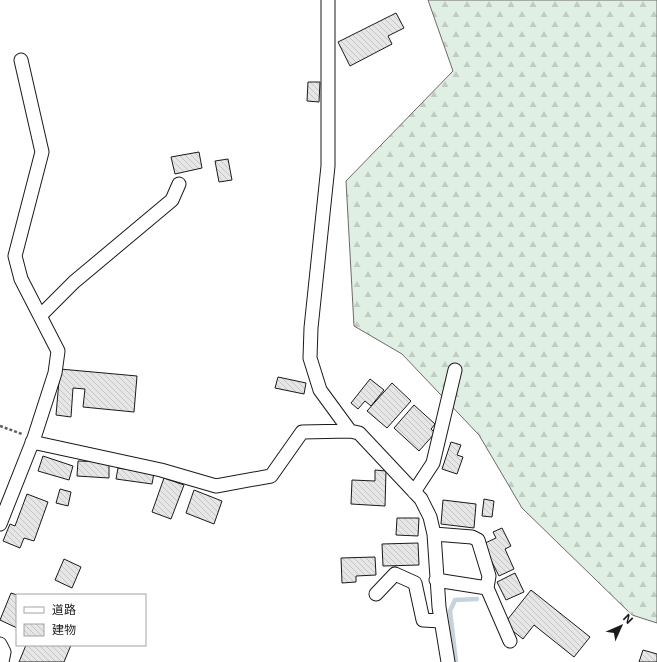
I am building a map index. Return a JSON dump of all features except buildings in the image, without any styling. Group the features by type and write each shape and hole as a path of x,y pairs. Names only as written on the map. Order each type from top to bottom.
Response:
{"street":[{"path":"328,0 328,166 311,328 310,358 320,390 350,431"},
{"path":"0,524 33,440 55,373 58,351 21,280 15,256 42,152 21,60"},
{"path":"40,316 74,282 172,200 179,184"},
{"path":"414,492 433,463 455,370"},
{"path":"33,440 161,470 216,486 271,476 302,432 350,431 358,433 421,499 430,517 434,534 436,580 441,621 448,662"},
{"path":"434,534 472,537 478,540 489,576 487,588 510,641"},
{"path":"376,594 395,574 415,583 423,620 441,621"},
{"path":"436,580 487,588"},
{"path":"0,644 4,652 2,662"}],"path":[{"path":"0,426 33,440"}],"green space":[{"path":"428,0 657,0 657,623 632,615 522,508 479,435 402,354 354,326 346,181 453,71"}],"waterway":[{"path":"456,662 450,611 455,600 477,599"}]}
